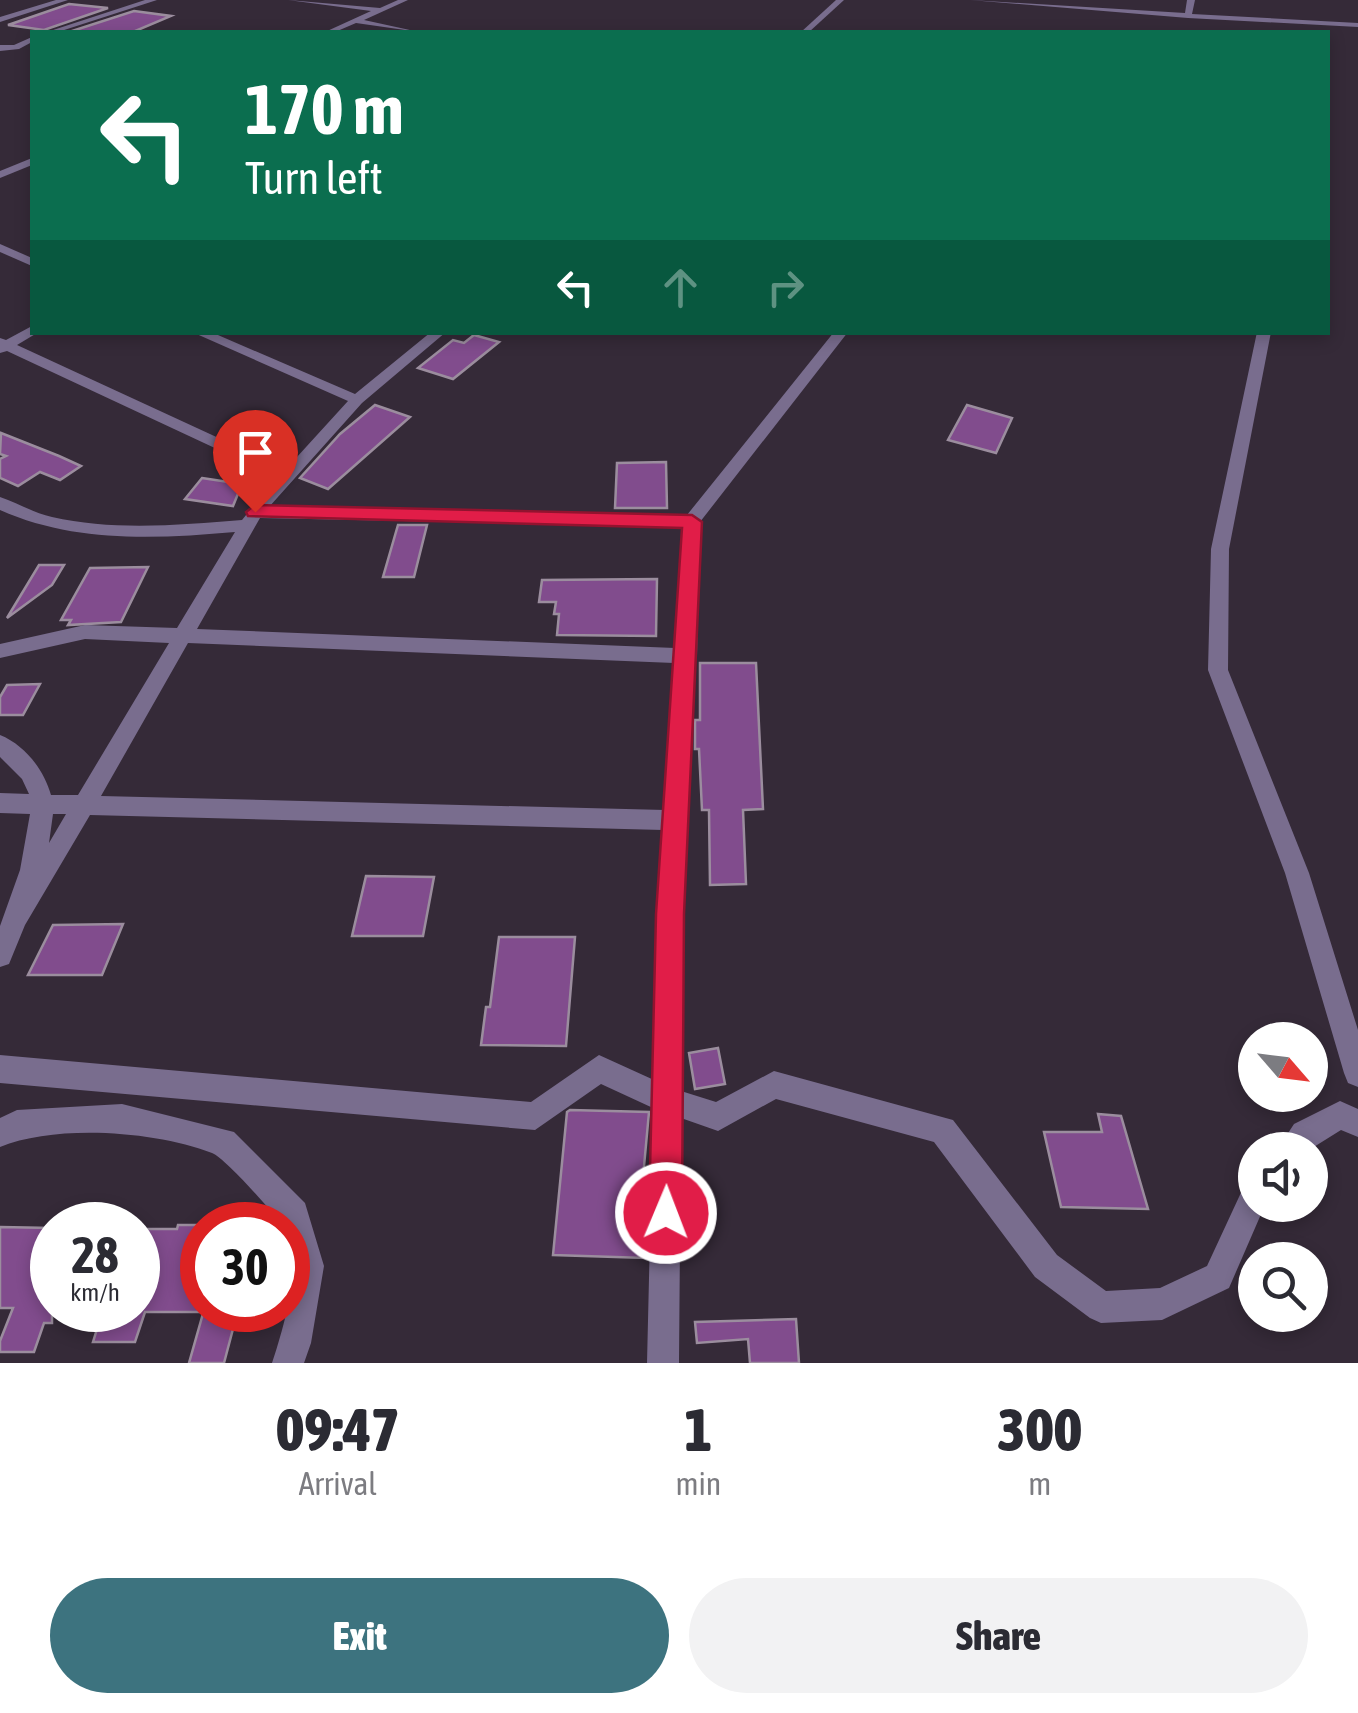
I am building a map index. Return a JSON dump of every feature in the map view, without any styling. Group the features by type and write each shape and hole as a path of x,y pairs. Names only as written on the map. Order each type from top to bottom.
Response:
{"street":[{"path":"0,20 64,0"},
{"path":"56,30 153,0"},
{"path":"292,0 381,10"},
{"path":"334,30 404,0"},
{"path":"807,30 840,0"},
{"path":"974,0 1358,26"},
{"path":"1188,16 1191,0"},
{"path":"356,21 404,30"},
{"path":"0,48 16,47 30,40"},
{"path":"0,175 30,162"},
{"path":"0,248 30,261"},
{"path":"3,345 30,331"},
{"path":"205,335 357,400"},
{"path":"0,956 20,915 252,518 357,400 436,335"},
{"path":"664,1363 670,914 692,522 840,335"},
{"path":"1263,335 1220,549 1218,670 1297,873 1358,1073"},
{"path":"3,345 288,476"},
{"path":"0,503 49,523 174,532 252,518 692,522"},
{"path":"0,651 85,632 687,656"},
{"path":"0,744 22,763 40,787 39,839 20,915"},
{"path":"0,803 676,820"},
{"path":"0,1069 535,1116 598,1070 718,1117 774,1085 943,1130 1046,1266 1102,1307 1162,1304 1218,1277 1243,1222"},
{"path":"1308,1132 1340,1115 1358,1123"},
{"path":"0,1134 18,1124 122,1118 224,1142 294,1214 309,1266 288,1363"}],"building":[{"path":"69,4 108,8 44,30 8,25"},
{"path":"134,11 171,16 138,30 75,30"},
{"path":"474,335 499,342 453,379 418,368 453,340 464,343"},
{"path":"375,405 410,417 328,489 300,478 340,434"},
{"path":"967,405 1012,418 996,453 948,440"},
{"path":"1,433 81,466 60,480 40,472 18,486 0,478 0,459 6,456 0,454"},
{"path":"666,462 667,508 615,508 617,463"},
{"path":"202,478 242,484 233,506 185,499"},
{"path":"398,525 427,525 414,577 383,577"},
{"path":"39,565 64,565 52,585 7,618"},
{"path":"148,567 121,622 68,625 71,620 61,620 90,568"},
{"path":"657,579 656,636 557,635 556,602 539,602 542,580"},
{"path":"700,663 756,663 763,809 743,810 746,884 710,885 709,810 702,810 699,749 695,749 695,720 700,720"},
{"path":"40,684 23,715 0,715 0,697 7,685"},
{"path":"366,876 434,877 423,936 352,936"},
{"path":"123,924 102,975 28,975 53,925"},
{"path":"499,937 575,937 566,1046 481,1045"},
{"path":"718,1048 725,1084 695,1089 689,1053"},
{"path":"570,1110 649,1112 640,1210 647,1210 646,1258 553,1255"},
{"path":"1098,1114 1121,1116 1148,1209 1061,1207 1044,1132 1102,1132"},
{"path":"180,1225 180,1312 160,1312 160,1229 177,1229"},
{"path":"0,1227 30,1228 30,1332 41,1332 34,1352 0,1352 0,1341 13,1308 0,1308"},
{"path":"796,1319 799,1363 750,1363 748,1339 697,1343 695,1322"},
{"path":"96,1332 138,1332 135,1342 93,1342"},
{"path":"198,1332 232,1332 224,1363 189,1363"}],"route":[{"path":"255,512 692,522 670,914 666,1213"}]}
